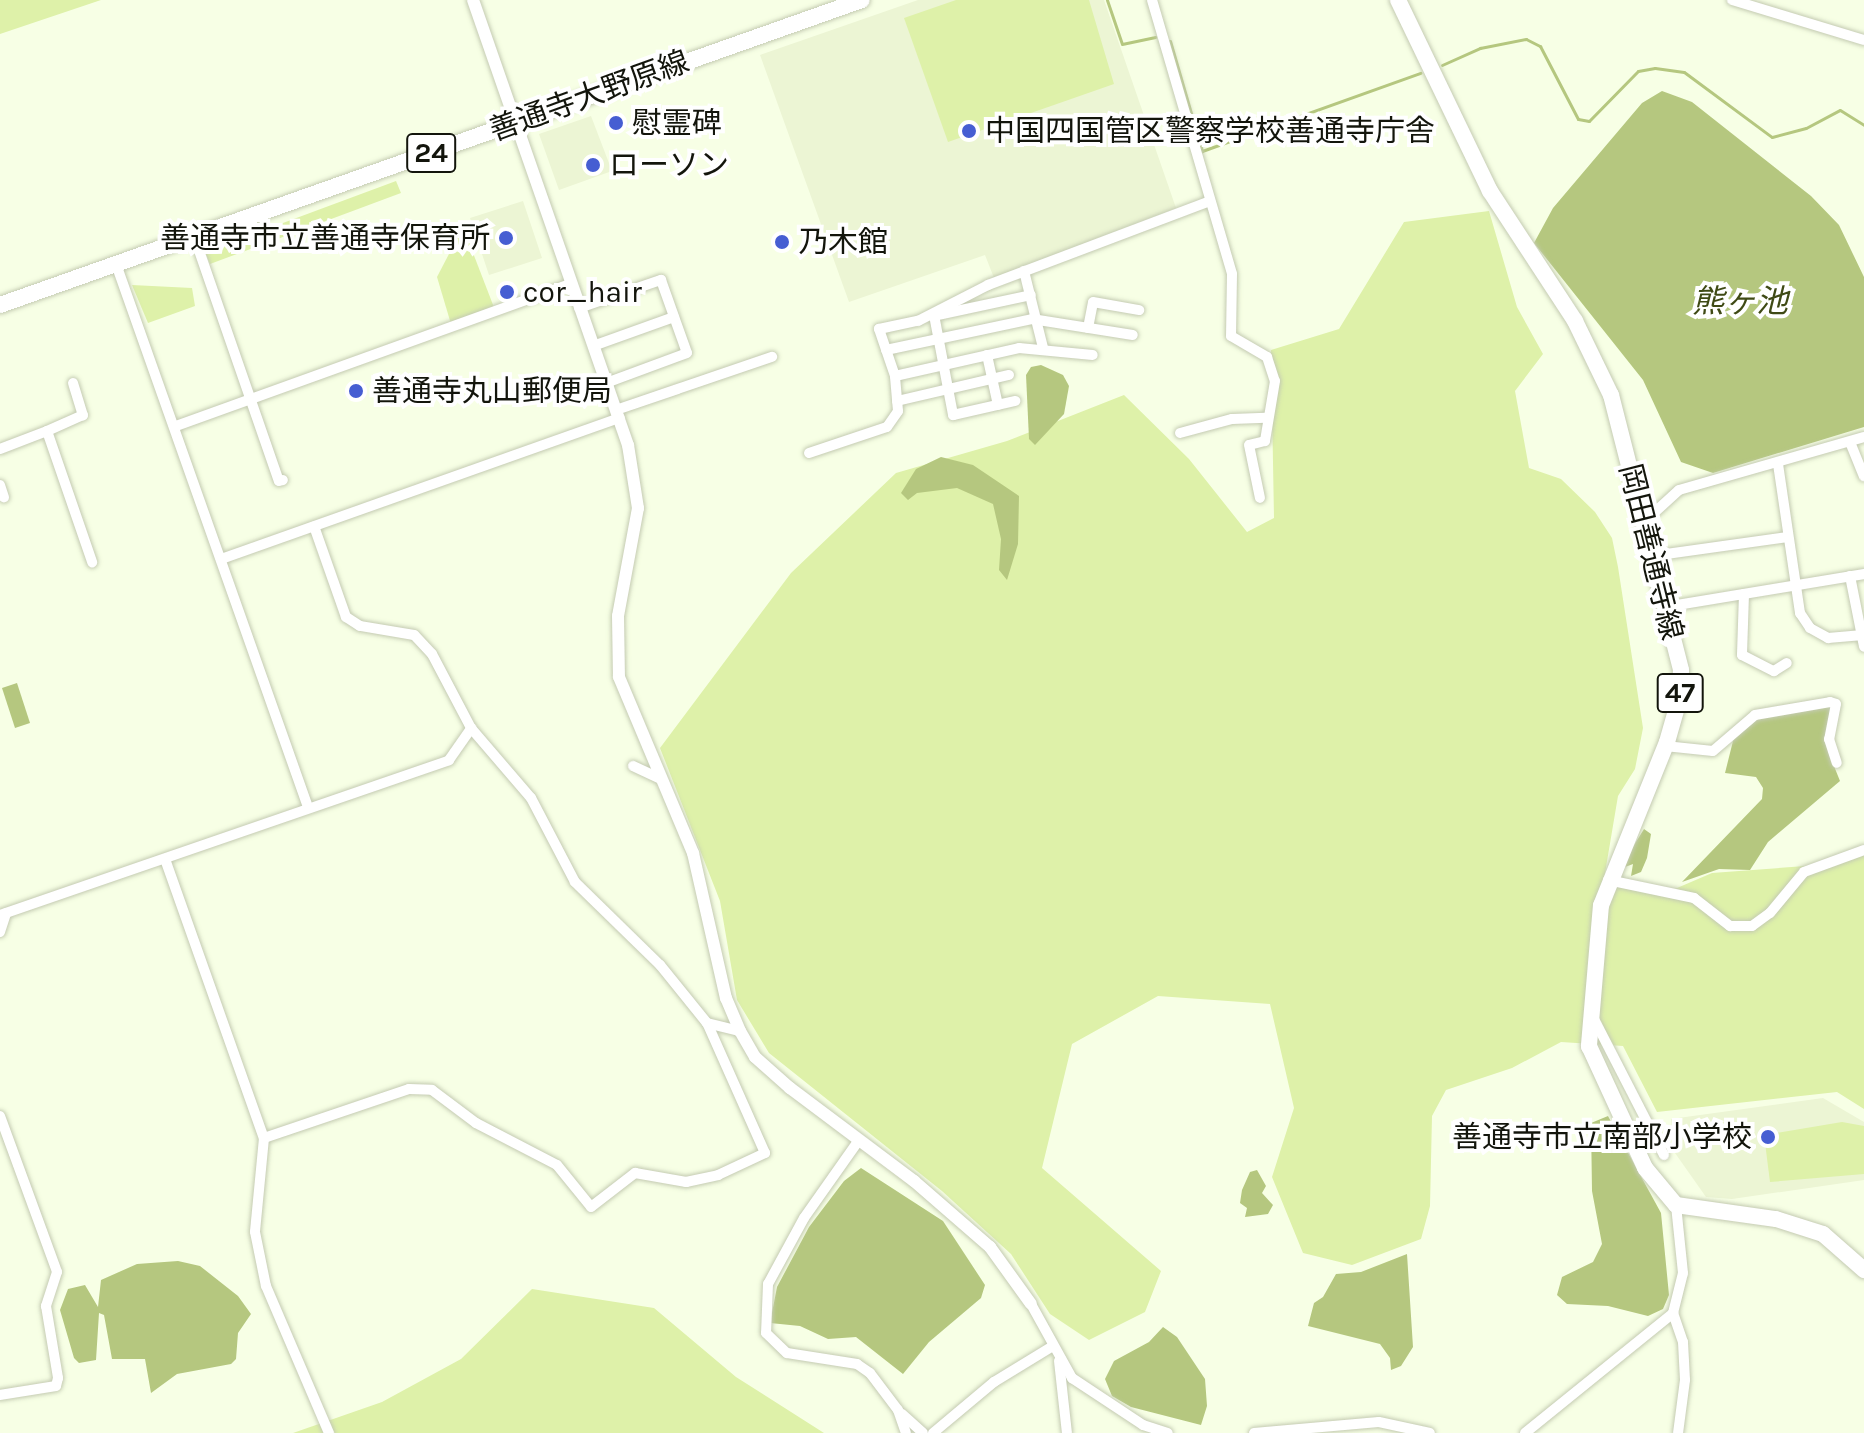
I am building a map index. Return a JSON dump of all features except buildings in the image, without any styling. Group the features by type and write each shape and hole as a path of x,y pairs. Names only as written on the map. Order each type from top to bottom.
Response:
{"main road":[{"name":"善通寺大野原線","path":"0,305 862,0"},
{"name":"岡田善通寺線","path":"1398,0 1490,191 1593,352 1611,395 1681,670 1679,700 1665,746 1608,880 1590,1010 1589,1046 1645,1168 1676,1205"},
{"path":"1676,1205 1776,1219 1823,1234 1864,1270"}],"street":[{"path":"473,0 618,414 638,508 616,650 619,677 693,853 723,985 740,1031 755,1057 990,1247 1031,1304 1053,1346 1059,1361 1067,1433"},
{"path":"1152,0 1208,202 1232,274 1231,336 1267,357 1275,381 1266,418 1265,441 1249,445 1260,498"},
{"path":"1732,0 1864,40"},
{"path":"928,316 1024,271 1208,202"},
{"path":"194,236 279,481 283,480"},
{"path":"116,264 176,426 308,807"},
{"path":"1024,271 1039,320 1043,348"},
{"path":"579,308 661,280 687,353 606,383"},
{"path":"176,426 570,284"},
{"path":"809,453 887,427 898,411 895,376 879,329 1031,295"},
{"path":"1088,328 1093,302 1139,310"},
{"path":"928,316 940,340 953,415 1015,401"},
{"path":"593,346 674,317"},
{"path":"886,350 1039,320 1133,335"},
{"path":"895,376 987,355 1043,348 1093,355"},
{"path":"987,355 998,405"},
{"path":"221,559 772,357"},
{"path":"897,401 1009,375"},
{"path":"0,449 83,415 73,383"},
{"path":"1180,433 1232,419 1266,418"},
{"path":"47,431 92,562"},
{"path":"1644,522 1679,490 1864,437"},
{"path":"1850,442 1864,476"},
{"path":"1778,464 1800,613 1818,634 1837,639 1860,635"},
{"path":"0,485 4,497"},
{"path":"264,1138 409,1089 432,1090 476,1123 557,1165 591,1207 635,1173 686,1182 718,1175 765,1153 765,1144 707,1023 660,965 591,902 531,798 471,728 432,654 414,635 360,626 346,617 314,526"},
{"path":"1652,556 1788,537"},
{"path":"1665,607 1864,574"},
{"path":"1850,576 1864,647"},
{"path":"1744,594 1742,655 1774,671 1787,663"},
{"path":"1665,746 1713,751 1755,715 1830,702 1836,704 1829,739 1837,763"},
{"path":"0,932 3,914 449,760 471,728"},
{"path":"633,766 659,778"},
{"path":"1608,880 1694,898 1730,926 1752,926 1770,913 1804,872 1864,850"},
{"path":"165,859 264,1138 256,1218 259,1257 273,1306 329,1433"},
{"path":"1590,1010 1664,1155"},
{"path":"707,1023 740,1031"},
{"path":"0,1116 57,1272 46,1306 58,1378 56,1386 0,1395"},
{"path":"859,1140 804,1218 768,1284 766,1333 787,1353 857,1364 881,1384 898,1410 906,1433"},
{"path":"1676,1205 1683,1273 1673,1313 1683,1342 1685,1380 1678,1433"},
{"path":"1525,1433 1673,1313"},
{"path":"933,1433 994,1382 1053,1346"},
{"path":"1059,1361 1090,1393 1168,1433"},
{"path":"898,1410 923,1433"},
{"path":"1254,1433 1379,1422 1430,1433"}],"shaded area":[{"path":"0,0 101,0 0,34"},
{"name":"中国四国管区警察学校善通寺庁舎","path":"918,0 1104,0 1176,208 994,278 985,255 849,302 760,55"},
{"path":"956,0 1089,0 1114,84 948,142 904,18"},
{"path":"591,116 612,171 559,190 539,134"},
{"path":"396,181 401,193 210,264 205,252"},
{"name":"善通寺市立善通寺保育所","path":"523,201 542,258 489,275 470,218"},
{"path":"1489,211 1517,307 1543,354 1515,391 1529,468 1561,479 1595,512 1612,538 1618,567 1643,728 1635,769 1618,796 1604,879 1670,891 1712,873 1805,866 1864,850 1864,1109 1837,1092 1657,1112 1623,1046 1561,1042 1512,1068 1446,1090 1432,1116 1430,1206 1421,1239 1352,1265 1303,1253 1272,1177 1294,1108 1270,1004 1158,996 1072,1044 1042,1168 1161,1271 1145,1312 1089,1340 1050,1314 1011,1254 942,1191 769,1053 737,1000 720,901 660,748 791,573 896,473 1007,441 1124,395 1189,459 1247,532 1274,518 1271,350 1339,329 1404,222"},
{"path":"463,227 495,310 451,324 437,277"},
{"path":"132,285 192,288 195,306 148,323"},
{"name":"善通寺市立南部小学校","path":"1823,1098 1864,1122 1864,1180 1732,1199 1706,1197 1675,1153 1671,1119"},
{"path":"1842,1122 1864,1126 1864,1174 1770,1182 1764,1135"},
{"path":"532,1289 654,1308 736,1377 824,1433 293,1433 382,1402 461,1359"}],"water":[{"name":"熊ヶ池","path":"1662,91 1692,102 1811,196 1839,225 1864,277 1864,427 1713,473 1681,462 1643,380 1534,243 1553,208 1642,103"},
{"path":"1041,365 1063,375 1069,386 1064,414 1035,445 1029,439 1026,375 1031,367"},
{"path":"941,457 973,465 1019,496 1018,544 1007,580 999,570 1001,539 993,504 957,488 917,493 908,500 901,493 916,469"},
{"path":"17,683 30,723 15,728 2,688"},
{"path":"1830,706 1828,751 1840,781 1768,842 1750,870 1719,869 1682,882 1762,799 1763,788 1756,777 1725,773 1734,737 1756,718"},
{"path":"1644,829 1651,834 1647,858 1641,872 1631,876 1633,864 1625,867 1626,858"},
{"path":"1608,1116 1661,1213 1669,1295 1663,1309 1648,1316 1608,1306 1567,1304 1557,1295 1562,1277 1593,1262 1602,1244 1592,1191 1591,1123"},
{"path":"861,1168 943,1221 985,1285 981,1298 929,1342 903,1374 856,1337 828,1339 800,1326 770,1323 777,1287 809,1227 844,1181"},
{"path":"1257,1170 1266,1186 1262,1193 1273,1205 1268,1214 1245,1217 1247,1208 1240,1203 1242,1190 1250,1172"},
{"path":"1407,1254 1413,1347 1401,1366 1391,1370 1390,1358 1380,1344 1308,1326 1314,1303 1323,1297 1336,1274 1361,1272"},
{"path":"178,1261 200,1266 238,1296 251,1314 238,1333 236,1359 231,1364 177,1374 151,1393 145,1359 112,1359 104,1315 99,1313 96,1360 79,1363 74,1358 60,1310 68,1289 85,1285 98,1307 101,1280 137,1264"},
{"path":"1163,1327 1177,1337 1205,1379 1207,1406 1201,1425 1131,1407 1112,1396 1105,1379 1114,1361 1149,1342"}],"waterway":[{"path":"1107,0 1122,44 1155,37"},
{"path":"1442,65 1480,48 1526,39 1540,46 1578,119 1589,121 1638,71 1655,68 1684,72 1772,137 1806,128 1840,110 1864,125"},
{"path":"1170,41 1202,151 1420,73"}],"place":[{"name":"慰霊碑","path":"616,123"},
{"name":"中国四国管区警察学校善通寺庁舎","path":"969,131"},
{"name":"ローソン","path":"593,165"},
{"name":"善通寺市立善通寺保育所","path":"506,238"},
{"name":"乃木館","path":"782,242"},
{"name":"cor_hair","path":"507,292"},
{"name":"善通寺丸山郵便局","path":"356,391"},
{"name":"善通寺市立南部小学校","path":"1768,1137"}]}
